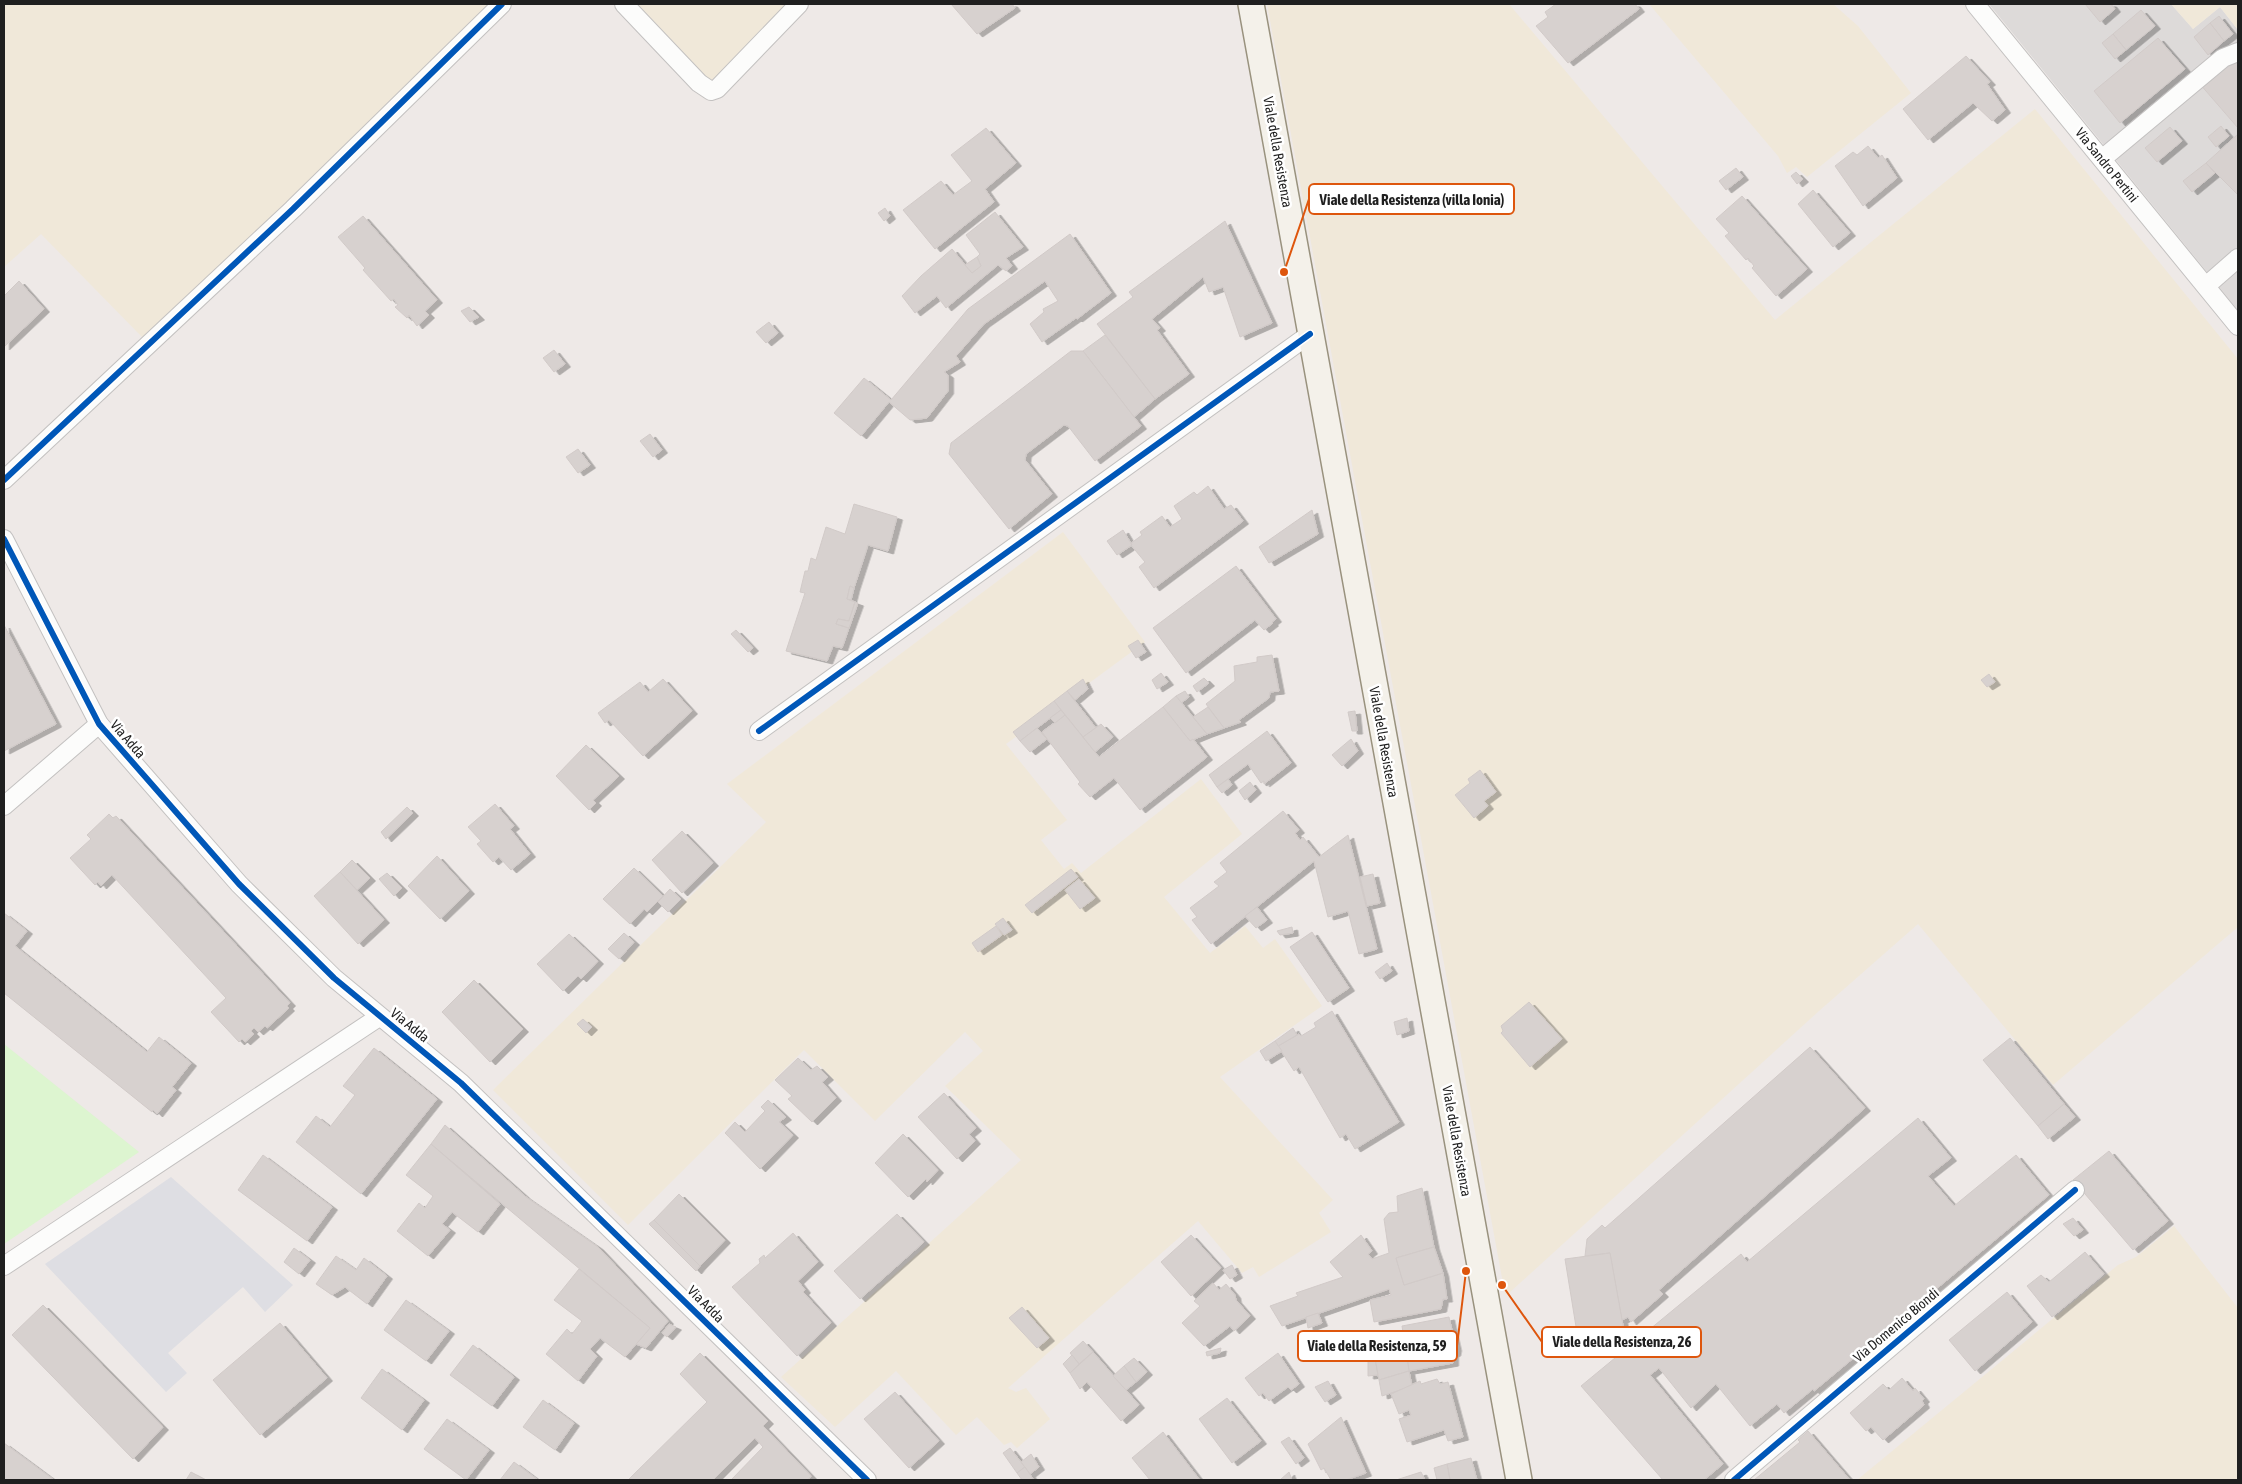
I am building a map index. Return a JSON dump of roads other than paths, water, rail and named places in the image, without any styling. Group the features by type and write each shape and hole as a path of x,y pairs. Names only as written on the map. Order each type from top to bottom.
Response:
{"main road":[{"name":"Viale della Resistenza","path":"1251,4 1519,1480"}],"street":[{"path":"4,480 293,209 502,4"},
{"path":"624,4 699,83 711,91 717,89 800,4"},
{"name":"Via Sandro Pertini","path":"1975,4 2238,326"},
{"path":"2102,159 2223,58 2238,52"},
{"path":"2206,286 2238,258"},
{"path":"759,731 1310,334"},
{"name":"Via Adda","path":"4,539 99,724 239,884 334,978 461,1083 867,1480"},
{"path":"4,806 99,724"},
{"path":"4,1266 379,1017"},
{"name":"Via Domenico Biondi","path":"1734,1480 2075,1190"}],"place":[{"name":"Viale della Resistenza (villa Ionia)","path":"1284,272"},
{"name":"Viale della Resistenza, 59","path":"1466,1271"},
{"name":"Viale della Resistenza, 26","path":"1502,1285"}]}
